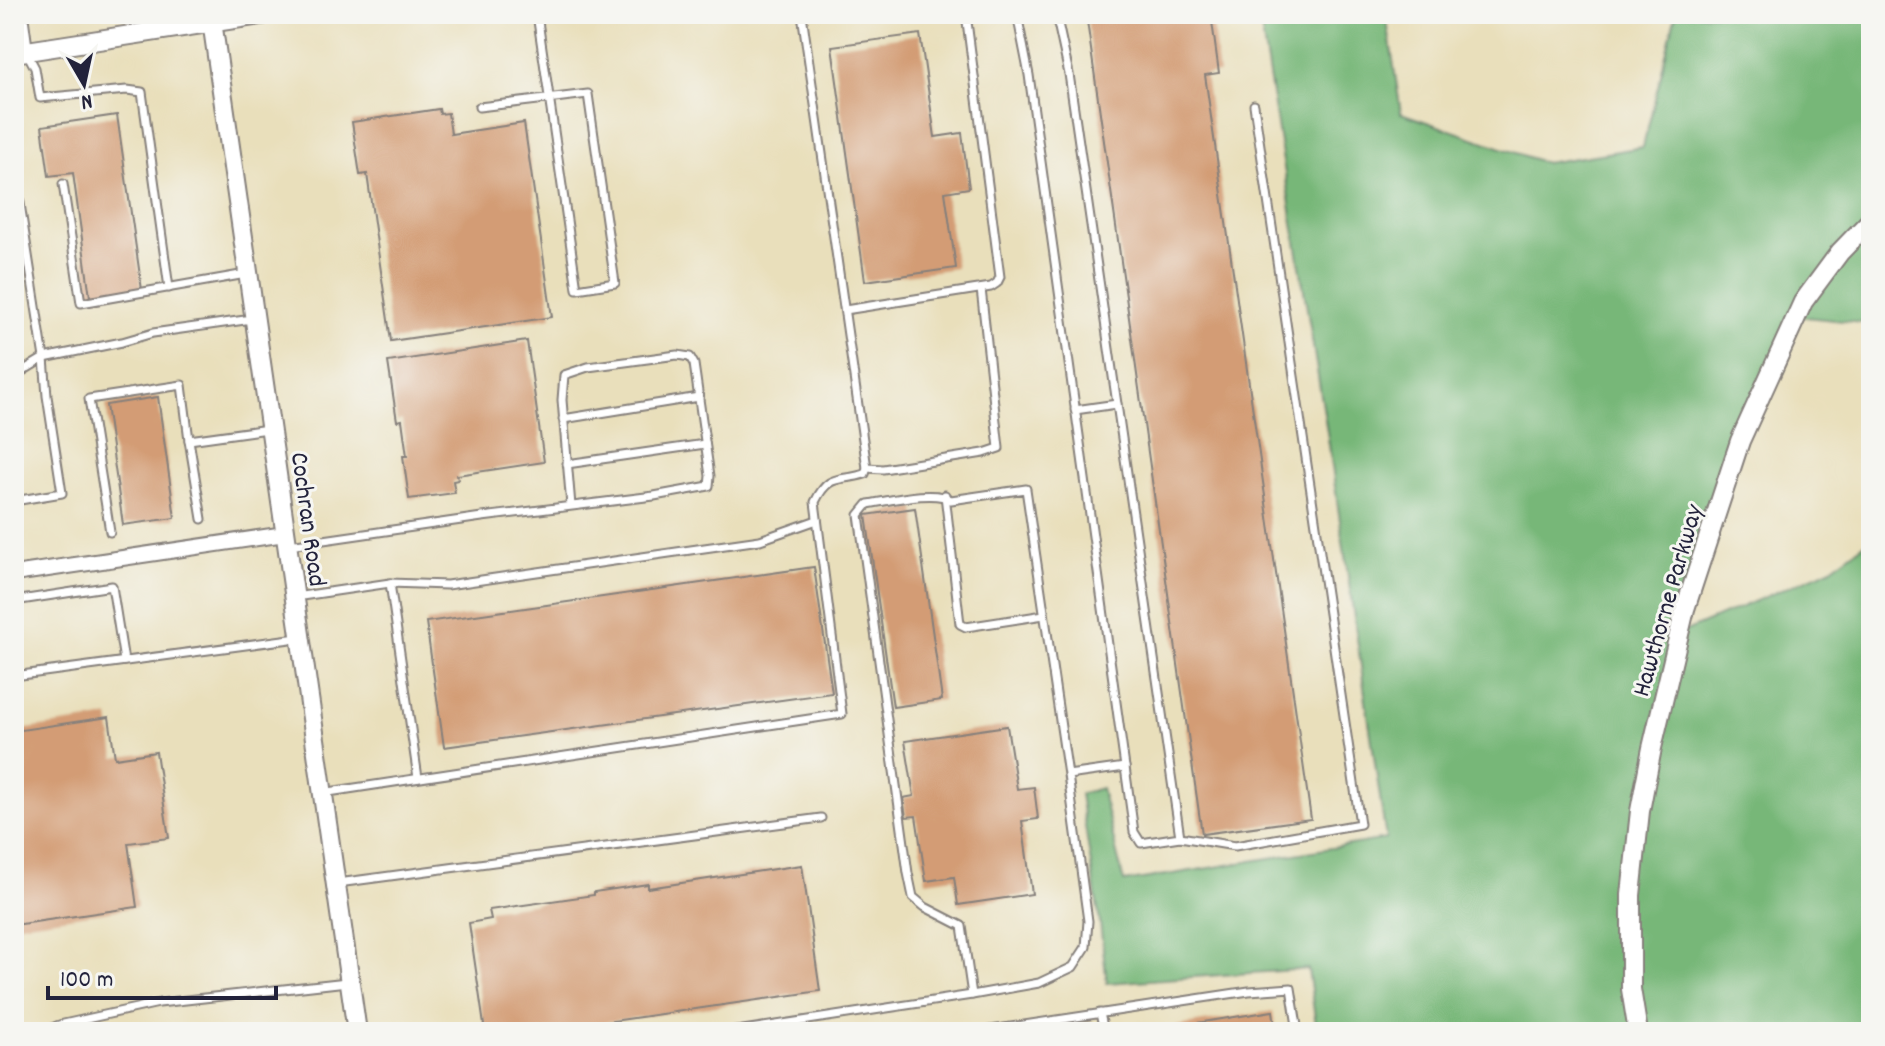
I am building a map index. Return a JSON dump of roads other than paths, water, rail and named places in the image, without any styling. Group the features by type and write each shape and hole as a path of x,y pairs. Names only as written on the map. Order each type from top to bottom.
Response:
{"street":[{"path":"20,14 20,52 211,18 267,14"},
{"name":"Cochran Road","path":"211,18 357,1032"},
{"name":"Hawthorne Parkway","path":"1638,1032 1631,989 1631,895 1652,748 1685,609 1740,441 1803,302 1840,252 1871,220"},
{"path":"14,574 286,540"}],"lane":[{"path":"479,107 549,99 588,94 615,283 577,289 549,99 537,14"},
{"path":"322,793 842,714 815,502 822,487 833,480 865,474 867,468 802,14"},
{"path":"845,310 991,287 1000,277 966,14"},
{"path":"1017,14 1029,75 1134,832 1141,843 1180,837 1235,846 1360,824 1254,105"},
{"path":"1056,14 1069,74 1180,837"},
{"path":"20,52 35,68 40,98 127,90 142,92 169,288"},
{"path":"14,165 62,493 14,501"},
{"path":"63,184 81,303 248,274"},
{"path":"867,468 883,469 999,448 981,289"},
{"path":"14,373 44,358 153,333 254,318"},
{"path":"286,540 482,517 654,496 709,486 699,397 690,357 677,355 588,367 564,375 563,419 571,506"},
{"path":"110,532 89,399 182,385 202,519"},
{"path":"563,419 699,397"},
{"path":"1075,410 1117,404"},
{"path":"189,440 270,428"},
{"path":"567,464 705,444"},
{"path":"730,1032 972,995 1039,983 1073,967 1086,947 1088,921 1026,489 951,500 945,495 868,504 859,515 905,858 913,897 925,907 962,926 972,995"},
{"path":"945,495 960,624 966,627 1044,615"},
{"path":"295,597 390,583 447,585 744,543 817,520"},
{"path":"390,583 418,778"},
{"path":"14,601 112,586 124,661"},
{"path":"14,676 300,637"},
{"path":"1068,775 1125,767"},
{"path":"336,884 821,818"},
{"path":"42,1032 59,1025 159,1003 350,982"},
{"path":"977,1032 1249,991 1291,988 1298,1032"},
{"path":"1100,1013 1104,1032"}]}
